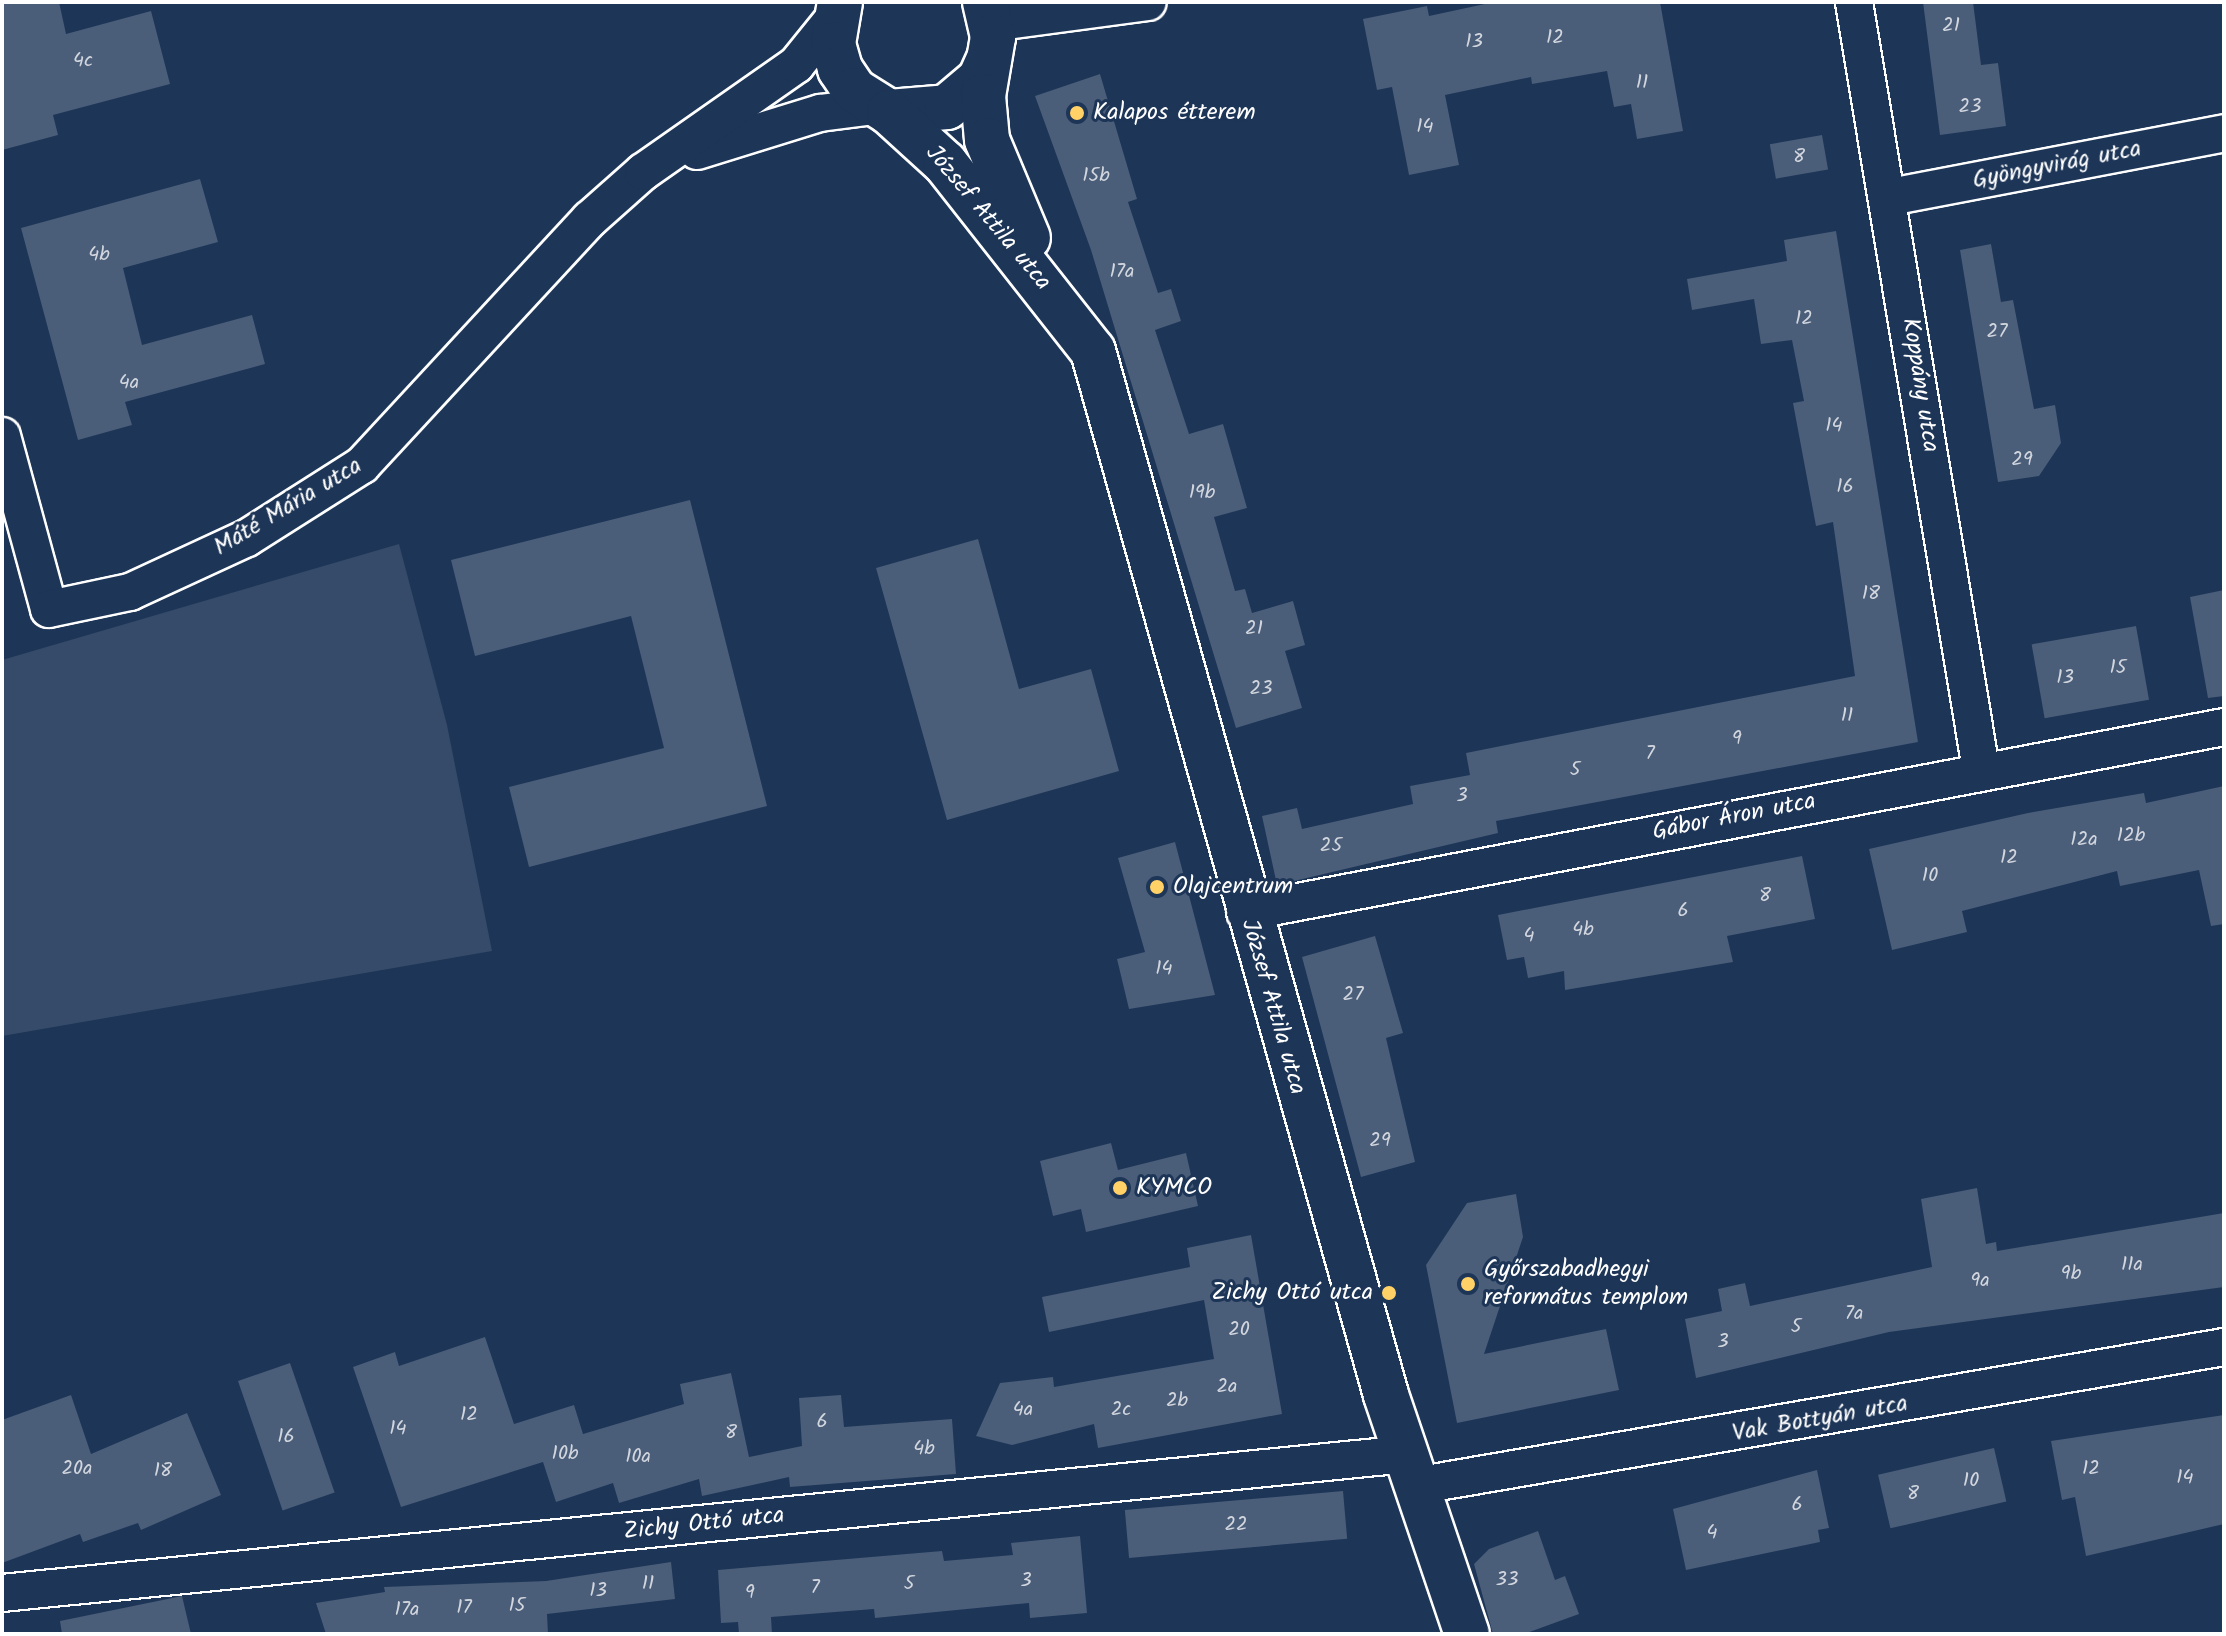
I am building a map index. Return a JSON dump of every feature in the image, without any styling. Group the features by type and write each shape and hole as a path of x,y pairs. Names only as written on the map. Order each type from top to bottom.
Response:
{"street":[{"path":"988,28 1148,2"},
{"name":"Koppány utca","path":"1854,2 1890,197 1981,769"},
{"name":"József Attila utca","path":"837,10 840,69 945,163 1080,331"},
{"name":"Máté Mária utca","path":"2,436 49,609 130,592 247,538 362,465 449,378 538,272 643,172 796,65 837,10"},
{"name":"József Attila utca","path":"882,109 947,107 980,79 988,28"},
{"name":"József Attila utca","path":"988,28 983,120 997,172 1093,351 1245,912 1410,1470 1467,1634"},
{"name":"Máté Mária utca","path":"643,172 789,121 882,109"},
{"name":"Gyöngyvirág utca","path":"1890,197 2224,133"},
{"name":"Gábor Áron utca","path":"1245,912 1981,769 2224,727"},
{"name":"Vak Bottyán utca","path":"1410,1470 2224,1347"},
{"name":"Zichy Ottó utca","path":"2,1593 1410,1470"}],"shaded area":[{"path":"399,544 447,725 492,951 2,1036 2,660"}],"building":[{"path":"2,2 59,2 66,34 151,11 170,84 53,115 58,135 2,150"},
{"path":"1494,2 1660,2 1683,131 1637,139 1631,104 1614,107 1607,71 1532,84 1531,77 1445,95 1459,165 1409,175 1392,87 1377,90 1363,19 1427,6 1429,16"},
{"path":"1923,2 1973,2 1981,65 1998,63 2006,126 1940,135"},
{"path":"1100,74 1137,199 1128,202 1158,293 1171,289 1181,321 1155,330 1189,434 1223,424 1247,508 1214,517 1235,591 1245,589 1252,613 1293,601 1305,645 1285,651 1302,708 1236,728 1091,250 1035,96"},
{"path":"1822,135 1828,169 1776,179 1770,144"},
{"path":"200,179 218,242 123,268 142,345 252,315 265,364 125,402 132,425 78,440 21,228"},
{"path":"1836,231 1918,742 1496,821 1498,833 1277,885 1262,816 1297,808 1302,829 1413,804 1410,786 1470,775 1466,753 1855,676 1833,522 1816,526 1793,403 1804,401 1792,340 1761,344 1754,299 1692,310 1687,279 1787,261 1784,240"},
{"path":"1991,244 2001,302 2013,300 2034,409 2055,405 2061,443 2039,476 1998,482 1960,250"},
{"path":"690,500 767,806 529,867 509,787 664,748 631,616 475,656 451,560"},
{"path":"978,539 1019,689 1091,669 1119,771 947,820 876,568"},
{"path":"2224,590 2224,696 2208,698 2190,597"},
{"path":"2136,626 2149,700 2045,718 2032,644"},
{"path":"2224,786 2224,924 2211,926 2199,870 2120,886 2117,871 1962,911 1967,932 1892,950 1869,849 2028,813 2144,793 2146,803"},
{"path":"1175,842 1215,995 1129,1009 1117,959 1145,952 1118,858"},
{"path":"1802,856 1815,919 1727,936 1733,962 1565,990 1564,971 1528,978 1524,957 1507,960 1498,915"},
{"path":"1375,936 1403,1033 1386,1038 1415,1162 1361,1177 1302,957"},
{"name":"KYMCO","path":"1111,1143 1118,1170 1186,1153 1198,1206 1086,1232 1081,1209 1053,1216 1040,1161"},
{"path":"1977,1188 1986,1244 1996,1242 1997,1251 2224,1213 2224,1287 1889,1332 1696,1378 1685,1319 1722,1311 1718,1289 1745,1283 1750,1306 1932,1267 1921,1199"},
{"path":"1516,1194 1523,1237 1484,1354 1606,1329 1619,1390 1457,1423 1426,1265 1467,1203"},
{"path":"1251,1235 1282,1414 1098,1448 1094,1424 1012,1445 976,1436 1000,1383 1053,1377 1054,1387 1214,1359 1204,1300 1049,1332 1042,1297 1190,1267 1187,1248"},
{"path":"485,1337 514,1424 574,1405 583,1434 684,1404 680,1384 731,1373 749,1457 802,1446 799,1398 841,1395 844,1427 952,1419 956,1474 790,1487 789,1477 702,1496 699,1479 619,1503 613,1483 556,1502 543,1462 401,1507 353,1367 395,1352 399,1366"},
{"path":"290,1363 335,1493 283,1510 238,1381"},
{"path":"71,1395 91,1454 187,1413 221,1495 141,1530 138,1523 83,1542 80,1534 2,1563 2,1420"},
{"path":"2224,1415 2224,1524 2086,1556 2075,1497 2062,1500 2051,1441"},
{"path":"1994,1448 2006,1502 1890,1528 1878,1475"},
{"path":"1817,1470 1829,1528 1818,1530 1820,1542 1686,1570 1673,1509"},
{"path":"1343,1491 1347,1539 1129,1558 1125,1510"},
{"path":"1538,1531 1555,1580 1565,1576 1579,1614 1524,1634 1493,1634 1474,1564 1489,1549"},
{"path":"1080,1536 1087,1613 1030,1618 1029,1603 875,1618 874,1609 771,1617 772,1634 739,1634 738,1622 721,1623 718,1570 942,1551 944,1561 1013,1555 1011,1543"},
{"path":"671,1562 675,1599 547,1614 548,1634 326,1634 316,1603 385,1592 384,1587 546,1581"},
{"path":"182,1596 191,1634 62,1634 60,1621"}],"place":[{"name":"Kalapos étterem","path":"1077,113"},
{"name":"Olajcentrum","path":"1157,887"},
{"name":"KYMCO","path":"1120,1188"},
{"name":"Győrszabadhegyi református templom","path":"1468,1284"},
{"name":"Zichy Ottó utca","path":"1389,1293"}]}
